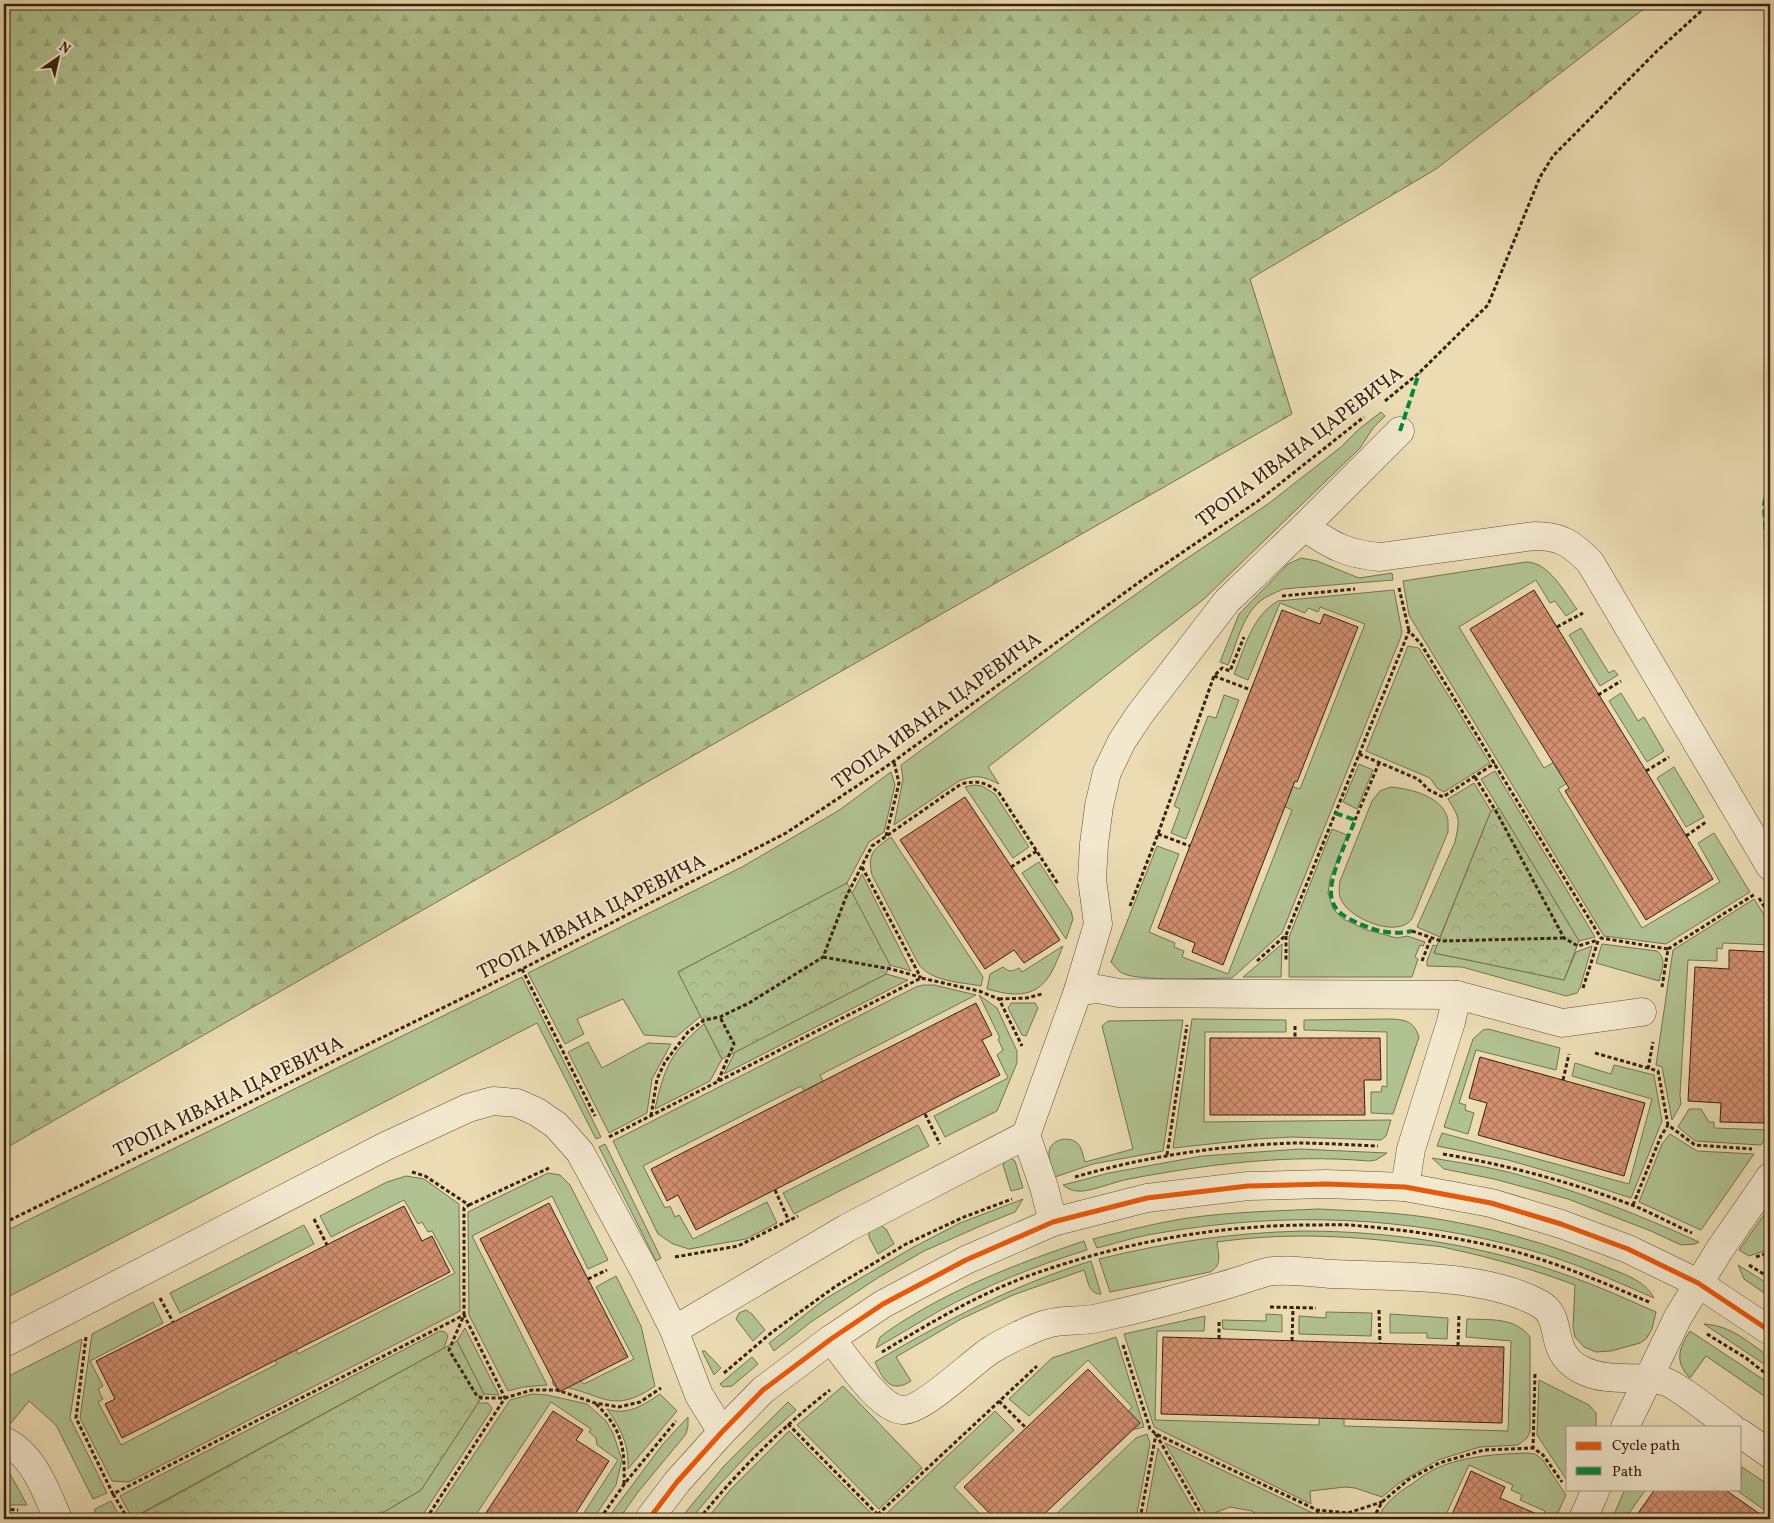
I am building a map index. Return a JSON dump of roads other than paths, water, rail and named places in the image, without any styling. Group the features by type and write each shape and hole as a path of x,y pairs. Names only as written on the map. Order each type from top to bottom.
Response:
{"street":[{"path":"1053,1222 1044,1187 1026,1135 1078,991 1098,924 1092,879 1094,844 1099,806 1107,772 1122,741 1140,714 1227,601 1400,431"},
{"path":"1304,527 1342,550 1380,557 1534,536 1561,538 1570,543 1590,562 1770,866"},
{"path":"1078,991 1098,989 1119,993 1457,995 1562,1023 1651,1004"},
{"path":"1405,1187 1411,1149 1451,1022 1457,995"},
{"path":"4,1343 386,1146 468,1108 493,1101 517,1103 556,1125 580,1152 674,1330 693,1402 722,1432"},
{"path":"674,1330 847,1228 1026,1135"},
{"path":"1625,1426 1678,1317 1720,1249 1770,1177"},
{"path":"649,1519 677,1482 722,1432 769,1386 831,1339 883,1304 966,1260 1053,1222 1147,1198 1248,1186 1326,1184 1405,1187 1491,1203 1562,1224 1628,1249 1698,1283 1770,1331"},
{"path":"831,1339 875,1394 888,1405 901,1410 908,1410 926,1401 992,1349 1046,1324 1094,1319 1268,1272 1437,1278 1502,1289 1539,1304 1549,1310 1554,1318 1556,1336 1563,1355 1576,1366 1604,1377 1666,1381 1730,1426"},
{"path":"1742,1434 1770,1454"},
{"path":"4,1441 19,1451 29,1461 42,1481 58,1519"},
{"path":"1583,1519 1596,1490"}]}
